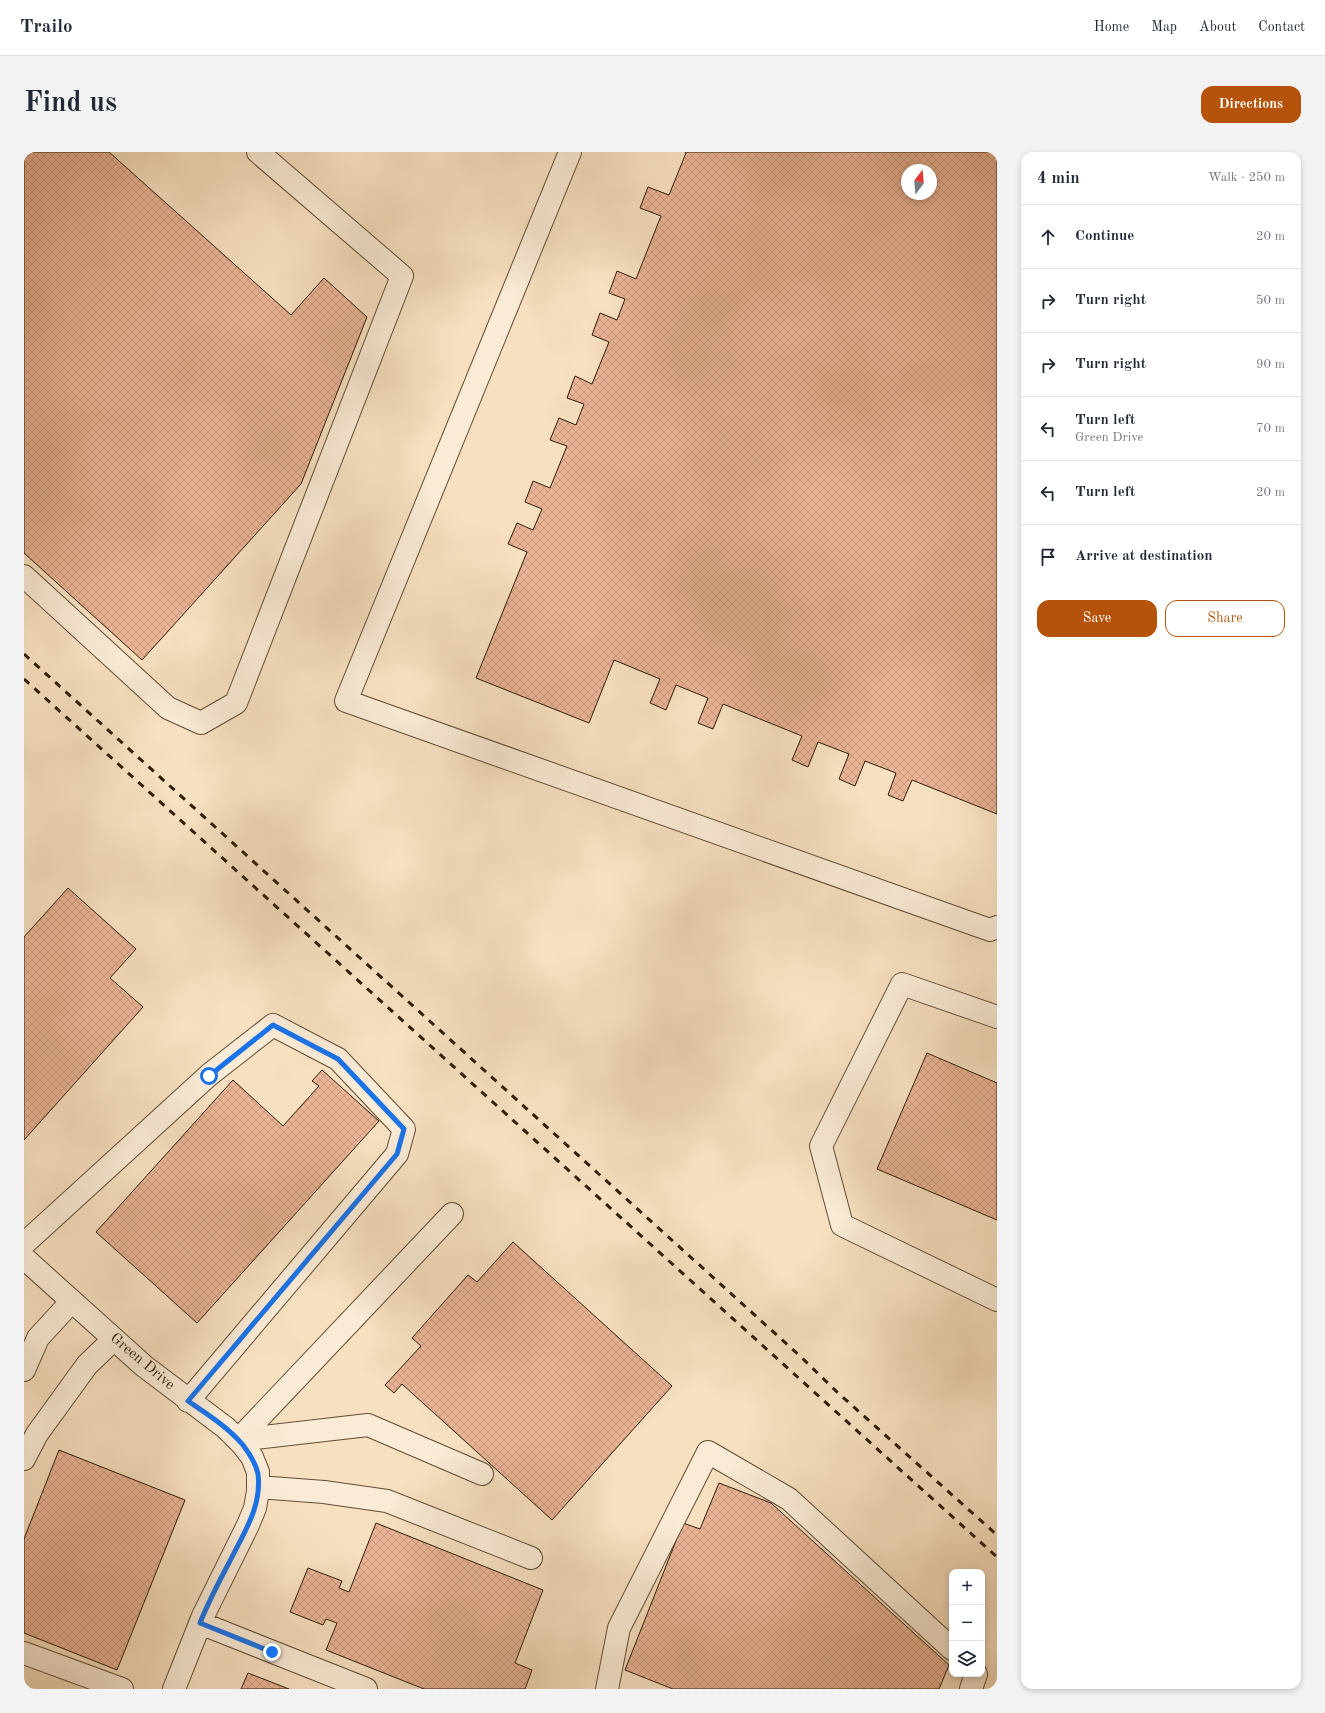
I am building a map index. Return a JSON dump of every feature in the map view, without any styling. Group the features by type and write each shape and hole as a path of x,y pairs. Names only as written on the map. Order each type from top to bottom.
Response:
{"street":[{"path":"24,576 168,708 201,723 236,703 402,276 258,152"},
{"path":"570,152 346,700 982,928 990,930 997,927"},
{"path":"997,1017 902,984 821,1146 842,1225 997,1300"},
{"path":"24,1244 209,1076 273,1025 338,1059 404,1129 397,1154 188,1401"},
{"path":"238,1440 452,1214"},
{"name":"Green Drive","path":"24,1258 144,1366 188,1401 226,1428 238,1440 252,1458 258,1472 258,1487 255,1508 200,1623 174,1689"},
{"path":"24,1370 38,1338 72,1301"},
{"path":"24,1459 37,1434 87,1365 114,1339"},
{"path":"238,1440 368,1425 482,1474"},
{"path":"607,1689 619,1628 708,1452 789,1499 949,1646"},
{"path":"258,1487 324,1492 387,1501 531,1558"},
{"path":"200,1623 366,1689"},
{"path":"24,1653 122,1689"},
{"path":"971,1689 975,1677"}],"building":[{"path":"24,152 109,152 291,315 324,278 367,317 301,484 142,660 24,553"},
{"path":"685,152 997,152 997,814 912,780 903,801 888,795 896,773 865,761 855,786 839,779 849,754 818,742 808,767 792,760 802,736 723,704 713,729 698,723 708,698 676,685 666,710 650,703 660,679 614,660 589,723 476,678 527,552 508,544 517,523 533,530 542,509 525,502 533,481 550,488 567,446 550,440 559,418 576,425 584,404 567,398 575,376 592,384 609,342 592,335 600,313 617,320 625,299 609,293 617,271 636,279 661,216 640,208 648,187 669,195 686,153"},
{"path":"68,888 136,949 110,978 143,1007 24,1140 24,937"},
{"path":"927,1053 997,1083 997,1220 877,1169"},
{"path":"322,1070 379,1121 197,1323 96,1232 233,1080 283,1126 319,1086 312,1081"},
{"path":"513,1242 672,1386 552,1520 402,1384 394,1393 385,1385 421,1346 412,1338 468,1275 477,1282"},
{"path":"59,1450 185,1500 117,1670 24,1633 24,1539"},
{"path":"719,1483 771,1503 949,1665 939,1689 673,1689 625,1670 683,1523 700,1529"},
{"path":"376,1523 543,1590 515,1663 532,1670 525,1689 424,1689 326,1650 337,1623 326,1619 323,1625 290,1612 308,1568 342,1581 339,1588 349,1592"},
{"path":"248,1673 289,1689 241,1689"}],"railway":[{"path":"24,654 800,1356 837,1392 997,1535"},
{"path":"24,679 997,1557"}],"route":[{"path":"209,1076 273,1025 338,1059 404,1129 397,1154 188,1401 226,1428 242,1444 252,1458 258,1472 258,1491 255,1508 200,1623 272,1652"}]}
